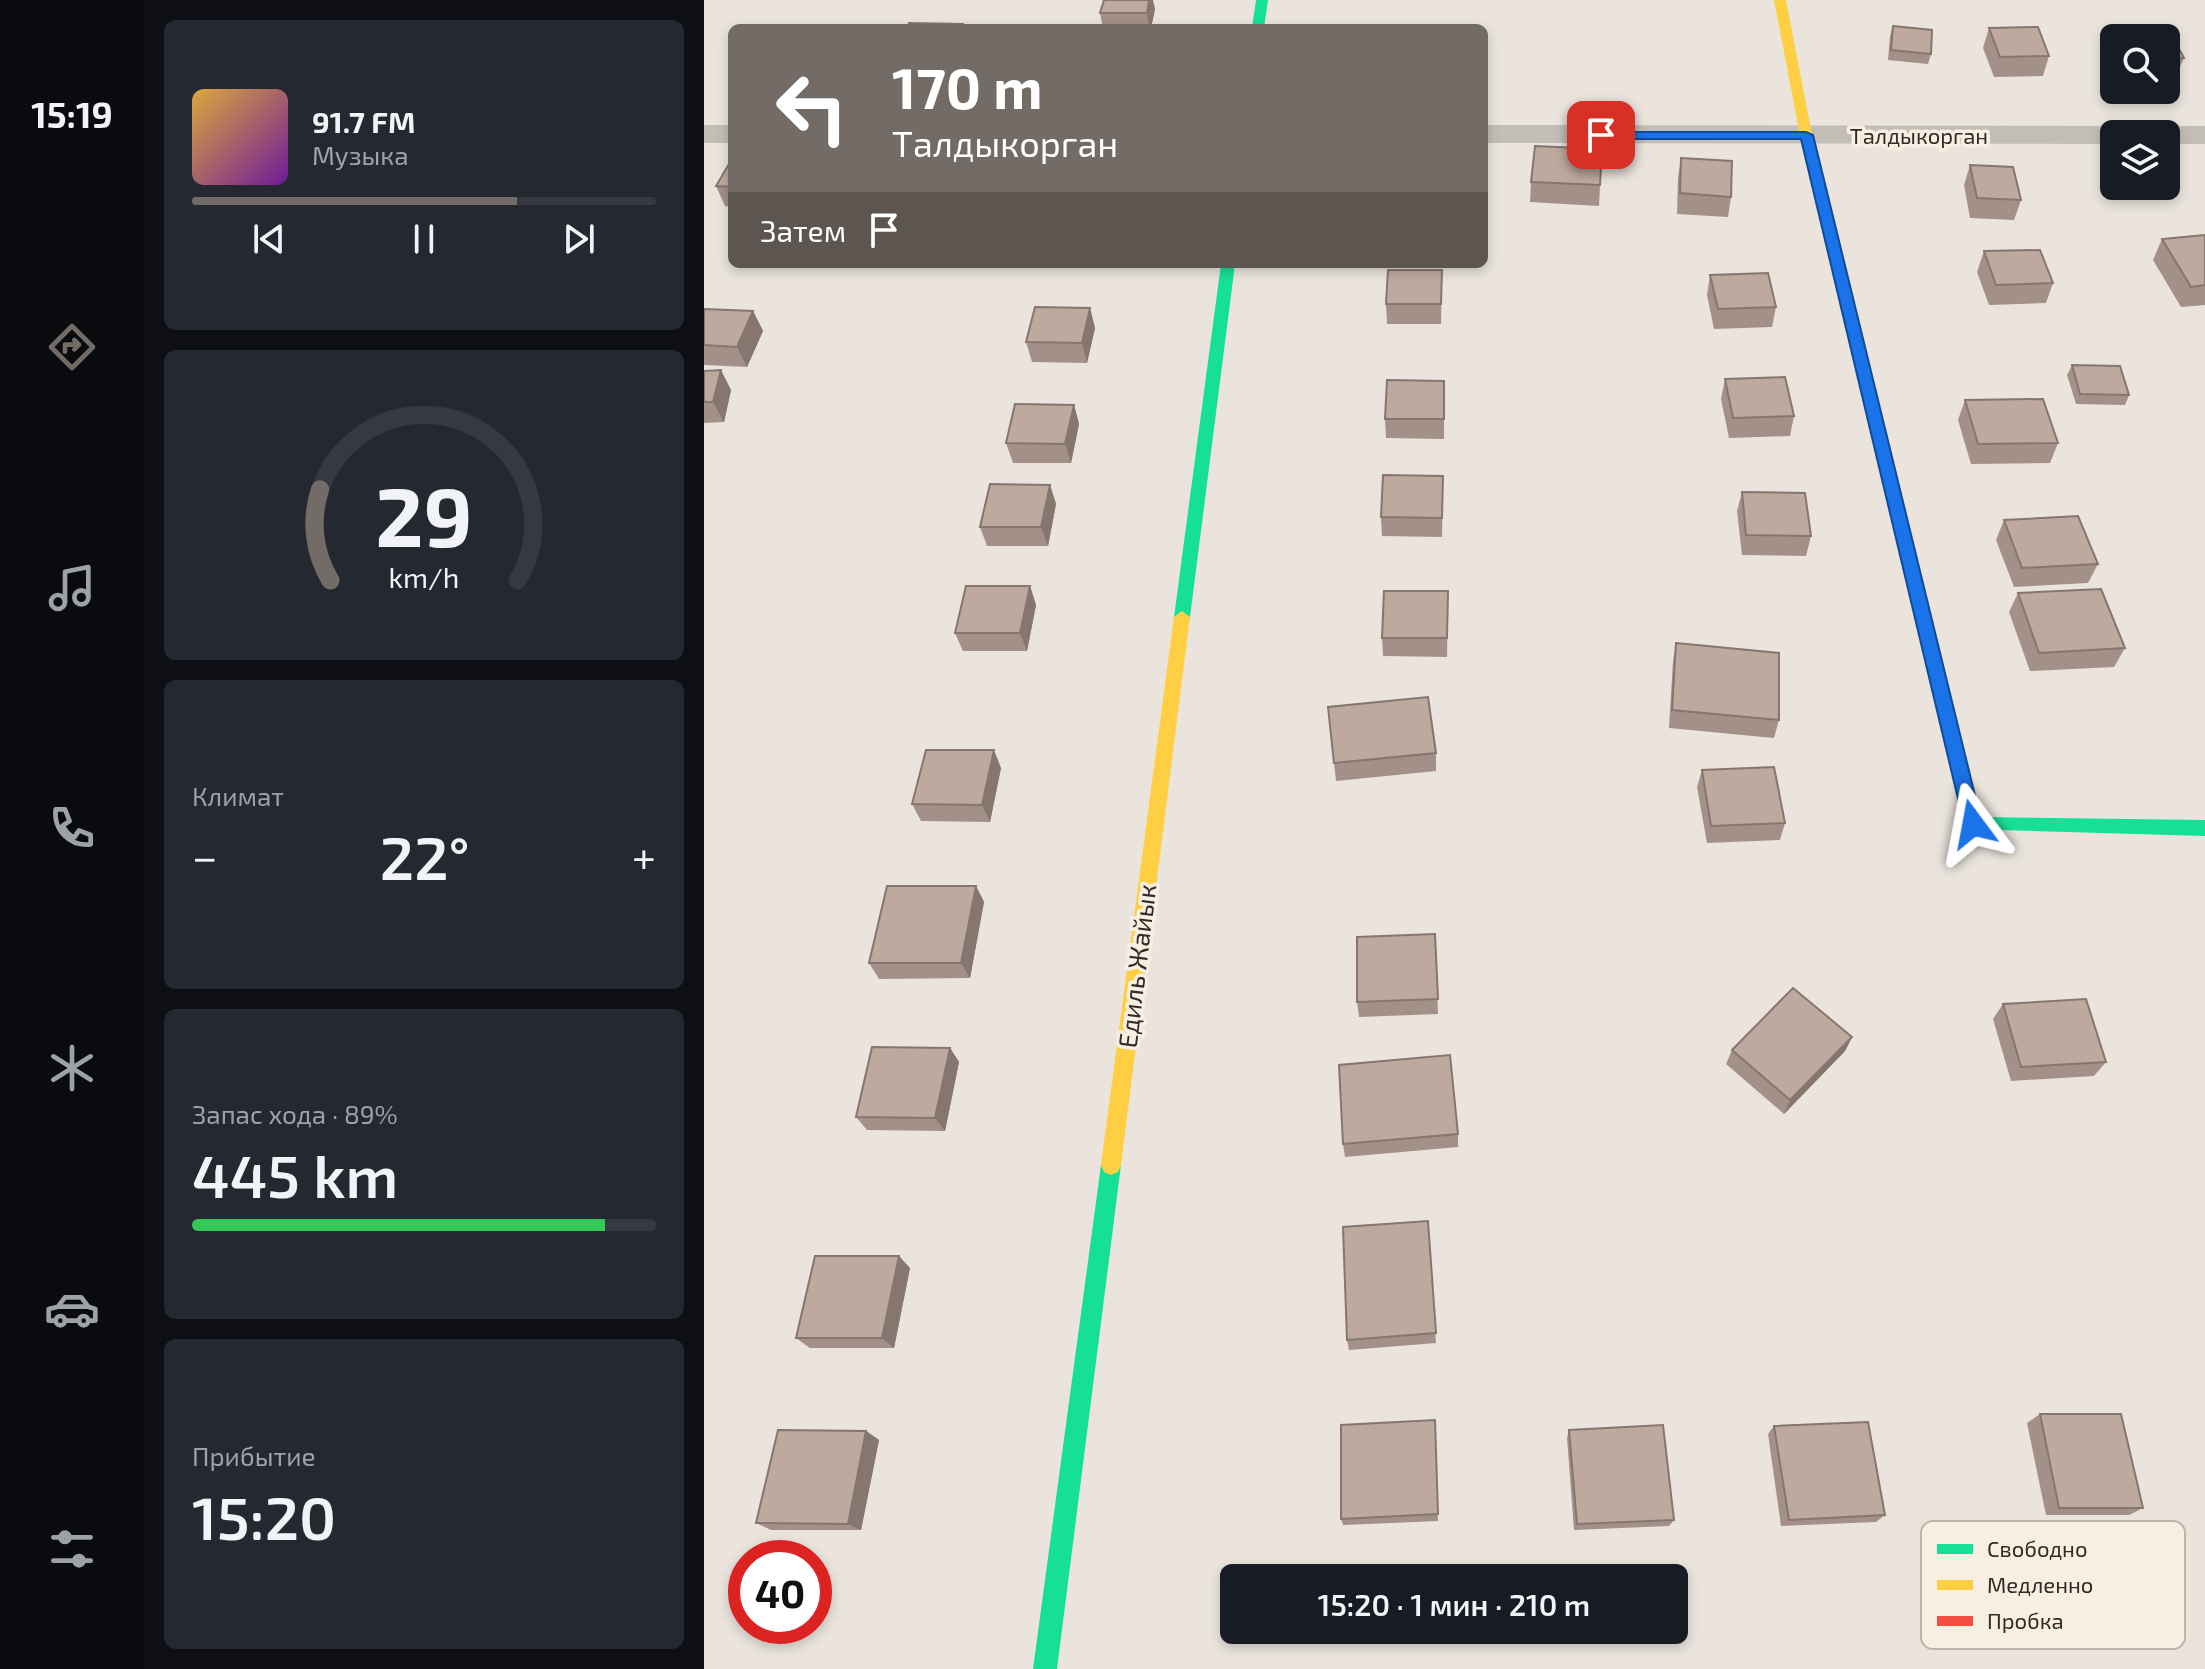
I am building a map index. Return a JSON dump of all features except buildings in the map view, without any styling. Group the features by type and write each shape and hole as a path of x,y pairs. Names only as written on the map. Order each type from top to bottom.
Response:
{"street":[{"path":"1259,24 1262,0"},
{"path":"1780,0 1806,135 1973,824 2205,828"},
{"path":"704,134 728,134"},
{"name":"Талдыкорган","path":"1488,134 2100,135"},
{"path":"2180,135 2205,135"},
{"name":"Едиль Жайык","path":"1045,1669 1227,268"}],"traffic: fast":[{"path":"1259,24 1262,0"},
{"path":"1182,617 1227,268"},
{"path":"1924,622 1973,824 2205,828"},
{"path":"1045,1669 1111,1165"}],"traffic: slow":[{"path":"1780,0 1806,135 1833,245"},
{"path":"1111,1165 1182,617"}],"traffic: jam":[{"path":"1833,245 1924,622"}],"route":[{"path":"1601,135 1806,135 1973,824"}]}
